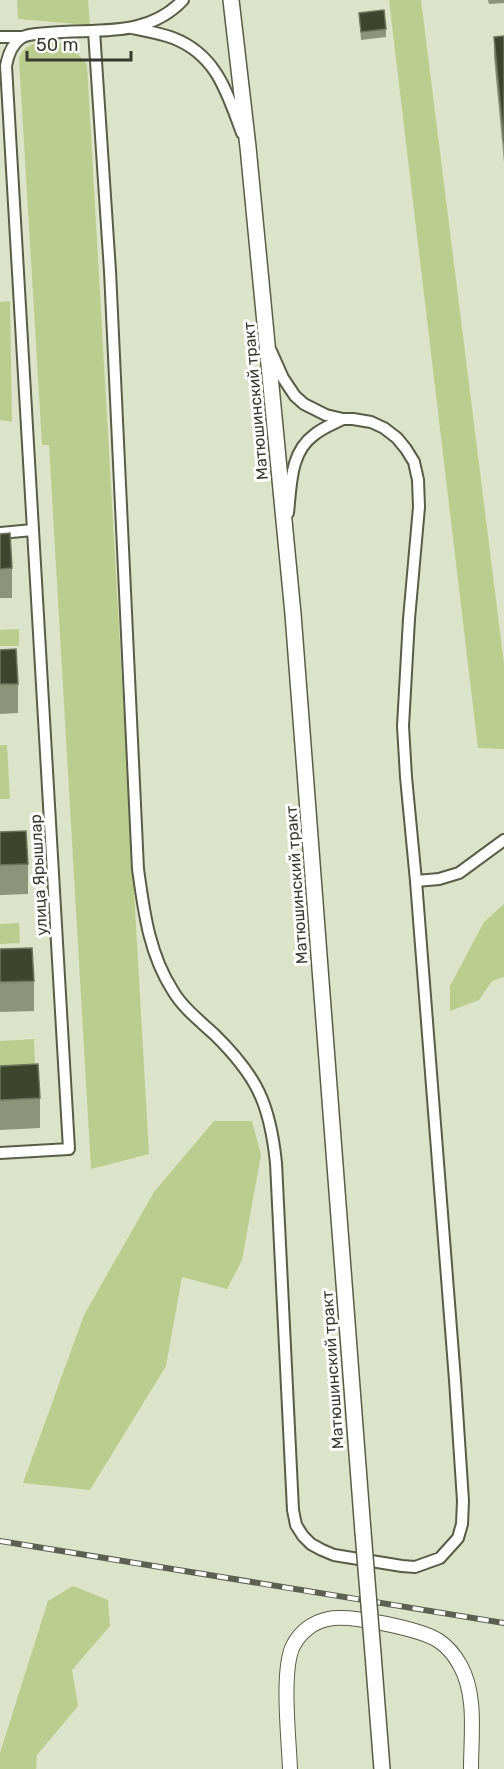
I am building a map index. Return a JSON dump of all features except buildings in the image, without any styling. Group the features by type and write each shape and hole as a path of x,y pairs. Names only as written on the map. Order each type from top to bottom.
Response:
{"main road":[{"name":"Матюшинский тракт","path":"231,0 268,345 293,614 382,1769"}],"street":[{"path":"0,37 22,37 54,32 118,31 159,18 183,0"},
{"path":"132,28 174,38 200,53 212,65 226,89 248,147"},
{"path":"94,31 110,261 138,868 148,933 155,957 174,994 233,1052 244,1066 262,1100 273,1133 293,1510 296,1525 311,1544 334,1555 415,1567 440,1558 458,1538 462,1524 463,1501 403,726 409,619 419,507 418,480 414,462 406,449 384,428 371,422 343,419 315,411 295,396 283,378 268,345"},
{"name":"улица Ярышлар","path":"0,1153 69,1149 6,66 9,53 22,37"},
{"path":"286,537 292,473 297,457 312,435 343,419"},
{"path":"0,533 33,530"},
{"path":"416,881 438,879 459,873 504,840"},
{"path":"290,1769 287,1706 288,1665 292,1647 301,1633 314,1624 339,1617 404,1628 425,1634 439,1641 451,1652 467,1681 471,1705 471,1769"}],"green space":[{"path":"17,0 88,0 90,25 18,19"},
{"path":"389,0 421,0 504,664 504,749 478,748"},
{"path":"59,42 74,49 87,65 149,1154 91,1169 49,445 42,445 19,59 25,48 40,43"},
{"path":"10,301 12,422 0,420 0,302"},
{"path":"19,629 19,646 0,646 0,630"},
{"path":"0,745 7,745 10,799 0,799"},
{"path":"504,904 504,977 492,981 479,1000 450,1011 450,986 484,922"},
{"path":"19,923 20,943 0,944 0,924"},
{"path":"34,1039 35,1064 0,1066 0,1041"},
{"path":"214,1121 252,1121 261,1155 242,1260 227,1289 182,1277 166,1366 90,1490 23,1483 84,1315 154,1192"},
{"path":"73,1586 108,1600 110,1626 72,1670 78,1706 37,1755 36,1769 0,1769 0,1753 48,1601"}],"railway":[{"path":"0,1541 504,1623"}]}
